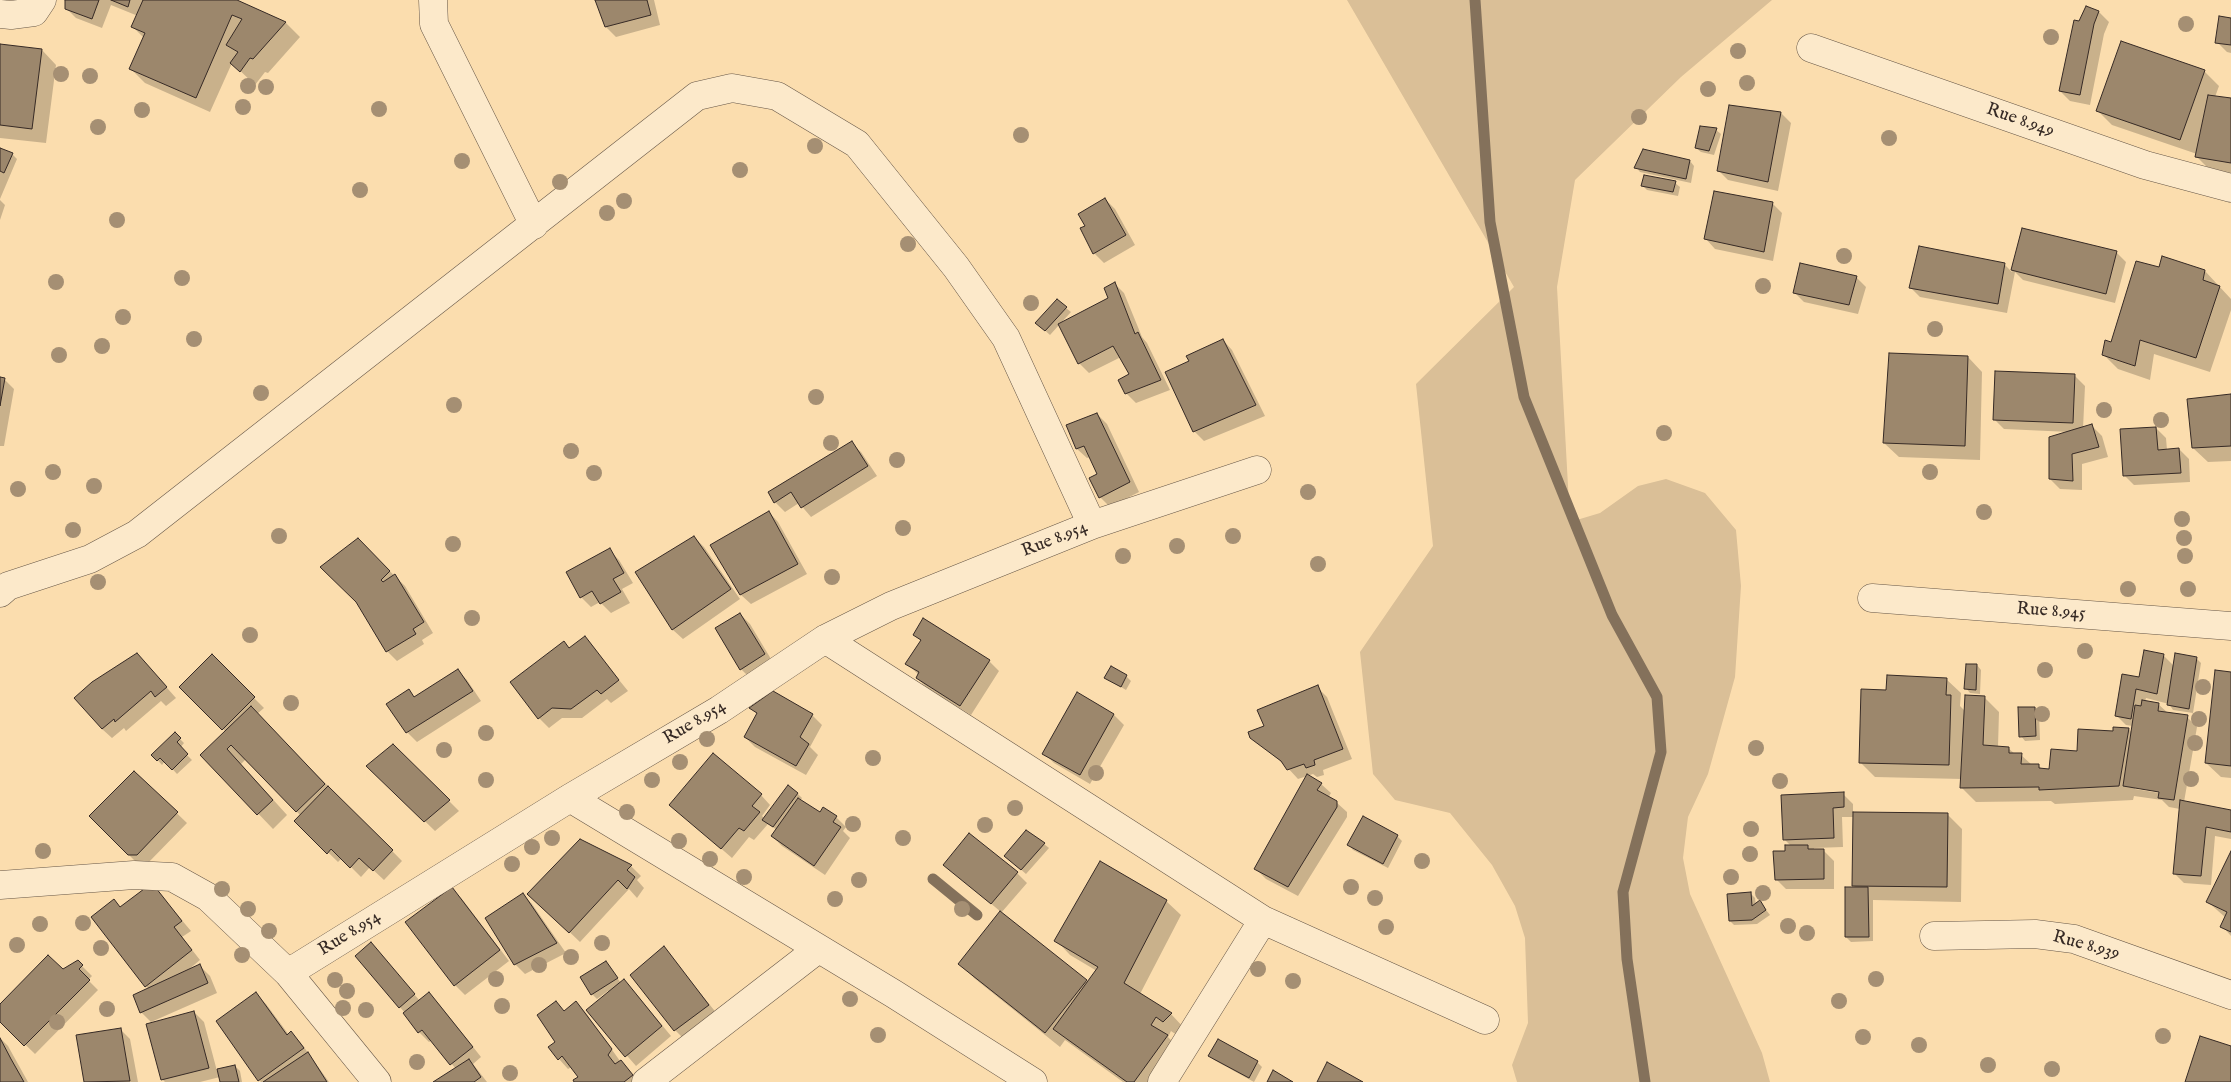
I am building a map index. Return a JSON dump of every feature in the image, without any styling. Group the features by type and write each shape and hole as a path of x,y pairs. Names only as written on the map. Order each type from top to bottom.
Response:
{"street":[{"path":"0,14 11,16 34,12 42,0"},
{"path":"433,0 434,24 534,225"},
{"name":"Rue 8.949","path":"1811,48 2145,165 2231,188"},
{"path":"0,593 8,586 90,559 137,534 698,96 732,88 777,96 857,144 956,267 1006,338 1092,525"},
{"name":"Rue 8.954","path":"288,973 570,798 719,710 825,639 891,606 1092,525 1257,470"},
{"name":"Rue 8.945","path":"1872,598 2231,626"},
{"path":"825,639 1263,920 1484,1020"},
{"path":"570,798 894,994 1033,1082"},
{"path":"0,885 134,875 172,878 208,897 288,973 377,1082"},
{"path":"1162,1082 1263,920"},
{"name":"Rue 8.939","path":"1934,936 2035,934 2074,940 2231,995"},
{"path":"646,1082 818,949"}],"shaded area":[{"path":"1347,0 1772,0 1681,77 1575,180 1557,287 1570,522 1600,513 1638,486 1666,479 1705,493 1736,530 1741,586 1735,677 1708,774 1688,817 1683,858 1690,894 1762,1053 1770,1082 1517,1082 1512,1065 1528,1023 1525,938 1515,906 1492,865 1450,813 1395,800 1373,774 1360,652 1433,546 1416,384 1514,287"}],"building":[{"path":"65,0 99,0 92,19 65,9"},
{"path":"111,0 130,0 128,7"},
{"path":"143,0 237,0 286,22 253,59 250,58 240,72 230,63 238,52 226,45 242,19 232,15 196,98 129,69 145,33 131,27"},
{"path":"595,0 647,0 651,15 605,27"},
{"path":"2086,6 2099,11 2094,24 2080,95 2059,91 2074,20 2079,21"},
{"path":"2219,16 2231,18 2231,45 2215,43"},
{"path":"2121,41 2205,70 2180,140 2096,111"},
{"path":"0,44 42,49 32,129 0,125"},
{"path":"2208,95 2231,98 2231,163 2195,157"},
{"path":"1729,105 1781,112 1768,182 1717,171"},
{"path":"1700,126 1717,128 1709,151 1695,148"},
{"path":"0,148 13,153 4,173 0,171"},
{"path":"1643,149 1690,160 1686,179 1634,168"},
{"path":"1644,175 1676,181 1673,192 1641,186"},
{"path":"1714,191 1773,202 1764,252 1704,239"},
{"path":"1105,198 1126,235 1093,254 1080,228 1085,226 1078,214"},
{"path":"2022,228 2117,251 2106,294 2011,270"},
{"path":"1919,246 2005,263 1998,304 1909,288"},
{"path":"2162,256 2205,270 2203,280 2220,286 2196,358 2140,340 2135,366 2102,355 2105,340 2111,342 2136,261 2159,267"},
{"path":"1800,263 1857,276 1849,305 1793,293"},
{"path":"1115,282 1135,334 1138,332 1161,380 1125,394 1118,380 1129,374 1113,346 1078,364 1058,324 1108,298 1104,288"},
{"path":"1057,299 1067,307 1045,331 1035,323"},
{"path":"1223,339 1256,405 1193,432 1165,372 1189,361 1186,356"},
{"path":"1889,353 1968,356 1965,446 1883,443"},
{"path":"1995,371 2075,374 2073,423 1993,420"},
{"path":"0,377 5,378 0,406"},
{"path":"2231,394 2231,446 2192,448 2187,399"},
{"path":"1097,413 1130,482 1099,498 1089,478 1097,474 1084,446 1076,449 1066,425"},
{"path":"2092,424 2099,447 2072,454 2073,481 2049,479 2049,437"},
{"path":"2156,427 2158,450 2179,448 2181,473 2123,476 2120,429"},
{"path":"852,441 868,466 801,508 791,492 774,503 768,492"},
{"path":"769,511 798,564 740,595 710,545"},
{"path":"694,536 731,589 672,630 635,572"},
{"path":"358,538 390,571 381,580 383,582 395,574 424,622 413,629 416,634 386,652 356,602 320,567"},
{"path":"610,548 624,573 613,579 621,592 600,604 592,591 580,598 566,572"},
{"path":"740,613 765,654 740,670 715,628"},
{"path":"923,618 990,660 960,706 916,678 919,672 905,664 921,640 913,635"},
{"path":"585,636 619,680 601,694 597,690 571,709 552,708 538,719 510,682 564,641 569,648"},
{"path":"2144,650 2164,654 2157,694 2136,689 2131,719 2115,716 2122,674 2139,677"},
{"path":"137,653 167,687 155,697 151,691 115,722 114,719 102,729 74,698 92,682"},
{"path":"2175,653 2197,657 2189,709 2167,705"},
{"path":"212,654 255,697 222,730 179,687"},
{"path":"1966,664 1977,664 1976,690 1964,689"},
{"path":"1111,666 1127,675 1121,687 1104,678"},
{"path":"458,669 473,691 406,733 386,704 409,689 414,697"},
{"path":"2215,670 2231,672 2231,766 2205,763"},
{"path":"1887,675 1947,678 1946,695 1951,695 1949,765 1859,763 1861,689 1886,690"},
{"path":"1318,685 1343,749 1314,760 1315,765 1306,768 1304,764 1287,770 1281,761 1250,738 1248,732 1264,726 1257,710"},
{"path":"773,691 813,714 800,737 809,744 796,766 744,737 757,713 749,708"},
{"path":"1077,692 1114,714 1080,775 1042,754"},
{"path":"1965,695 1985,696 1983,745 2009,747 2009,753 2022,753 2021,764 2039,764 2039,768 2049,769 2051,749 2077,751 2078,729 2113,731 2113,727 2129,728 2119,786 2039,790 2039,787 1960,788"},
{"path":"2142,700 2159,703 2158,711 2188,715 2174,800 2158,798 2159,792 2123,786 2135,705 2141,706"},
{"path":"251,706 325,784 296,812 231,745 227,749 273,800 257,815 200,755"},
{"path":"2018,707 2035,707 2036,736 2019,737"},
{"path":"175,732 181,738 177,742 188,754 172,770 160,758 157,761 151,755"},
{"path":"393,744 450,800 424,822 366,766"},
{"path":"713,753 762,794 752,806 760,812 744,831 739,828 721,849 669,805"},
{"path":"134,771 178,812 137,855 128,855 89,816"},
{"path":"1307,774 1322,783 1317,790 1337,801 1337,807 1288,887 1254,869"},
{"path":"788,785 798,793 773,827 762,820"},
{"path":"328,786 393,850 373,871 359,858 350,868 331,849 327,854 294,821"},
{"path":"1844,792 1844,807 1833,808 1834,838 1783,840 1781,795"},
{"path":"798,798 820,812 823,807 837,816 833,822 841,827 814,866 771,836"},
{"path":"2180,800 2231,810 2231,832 2206,827 2201,876 2173,874"},
{"path":"1853,812 1948,813 1947,887 1852,886"},
{"path":"1363,816 1398,835 1383,864 1347,845"},
{"path":"1026,830 1045,843 1021,870 1004,856"},
{"path":"969,833 1018,872 991,904 943,865"},
{"path":"580,839 632,865 627,870 635,877 627,889 618,880 569,933 527,894"},
{"path":"1785,845 1808,845 1808,849 1824,849 1824,879 1775,880 1773,851 1785,851"},
{"path":"2231,851 2231,932 2220,927 2227,912 2206,902"},
{"path":"1100,861 1167,900 1124,983 1172,1013 1163,1022 1156,1017 1151,1025 1168,1035 1134,1082 1127,1082 1053,1029 1098,967 1054,941"},
{"path":"152,883 182,921 174,927 192,950 145,987 91,917 114,899 120,907"},
{"path":"452,887 500,950 454,986 405,922"},
{"path":"1845,887 1868,887 1869,937 1845,937"},
{"path":"1751,892 1752,906 1760,900 1766,910 1752,920 1729,921 1727,894"},
{"path":"523,893 557,943 514,965 485,918"},
{"path":"1000,911 1087,980 1045,1033 958,964"},
{"path":"371,942 415,994 399,1008 355,956"},
{"path":"664,946 709,1005 674,1031 630,975"},
{"path":"48,955 63,969 78,960 83,965 79,969 90,980 24,1046 0,1022 0,1004"},
{"path":"606,961 618,978 591,995 580,977"},
{"path":"200,964 208,983 140,1013 133,995"},
{"path":"624,979 662,1026 625,1057 586,1010"},
{"path":"256,992 287,1035 291,1031 304,1048 258,1081 216,1021"},
{"path":"429,992 473,1047 450,1065 422,1030 418,1033 403,1013"},
{"path":"556,1001 564,1011 576,1001 612,1049 608,1055 615,1064 621,1060 633,1075 624,1082 574,1082 573,1080 578,1077 562,1056 558,1060 548,1047 555,1042 537,1015"},
{"path":"194,1011 209,1068 161,1080 146,1024"},
{"path":"121,1028 130,1081 84,1082 76,1035"},
{"path":"2200,1036 2231,1046 2231,1082 2185,1082"},
{"path":"0,1038 11,1059 24,1082 0,1082"},
{"path":"1218,1039 1258,1061 1249,1078 1208,1056"},
{"path":"308,1052 327,1082 263,1082"},
{"path":"469,1059 481,1077 474,1082 433,1082"},
{"path":"1327,1062 1363,1082 1317,1082"},
{"path":"235,1065 239,1082 220,1082 217,1069"},
{"path":"1273,1070 1293,1082 1267,1082"}],"waterway":[{"path":"1475,0 1490,222 1524,397 1612,615 1657,697 1661,752 1623,892 1627,959 1645,1082"},
{"path":"933,879 977,915"}]}
